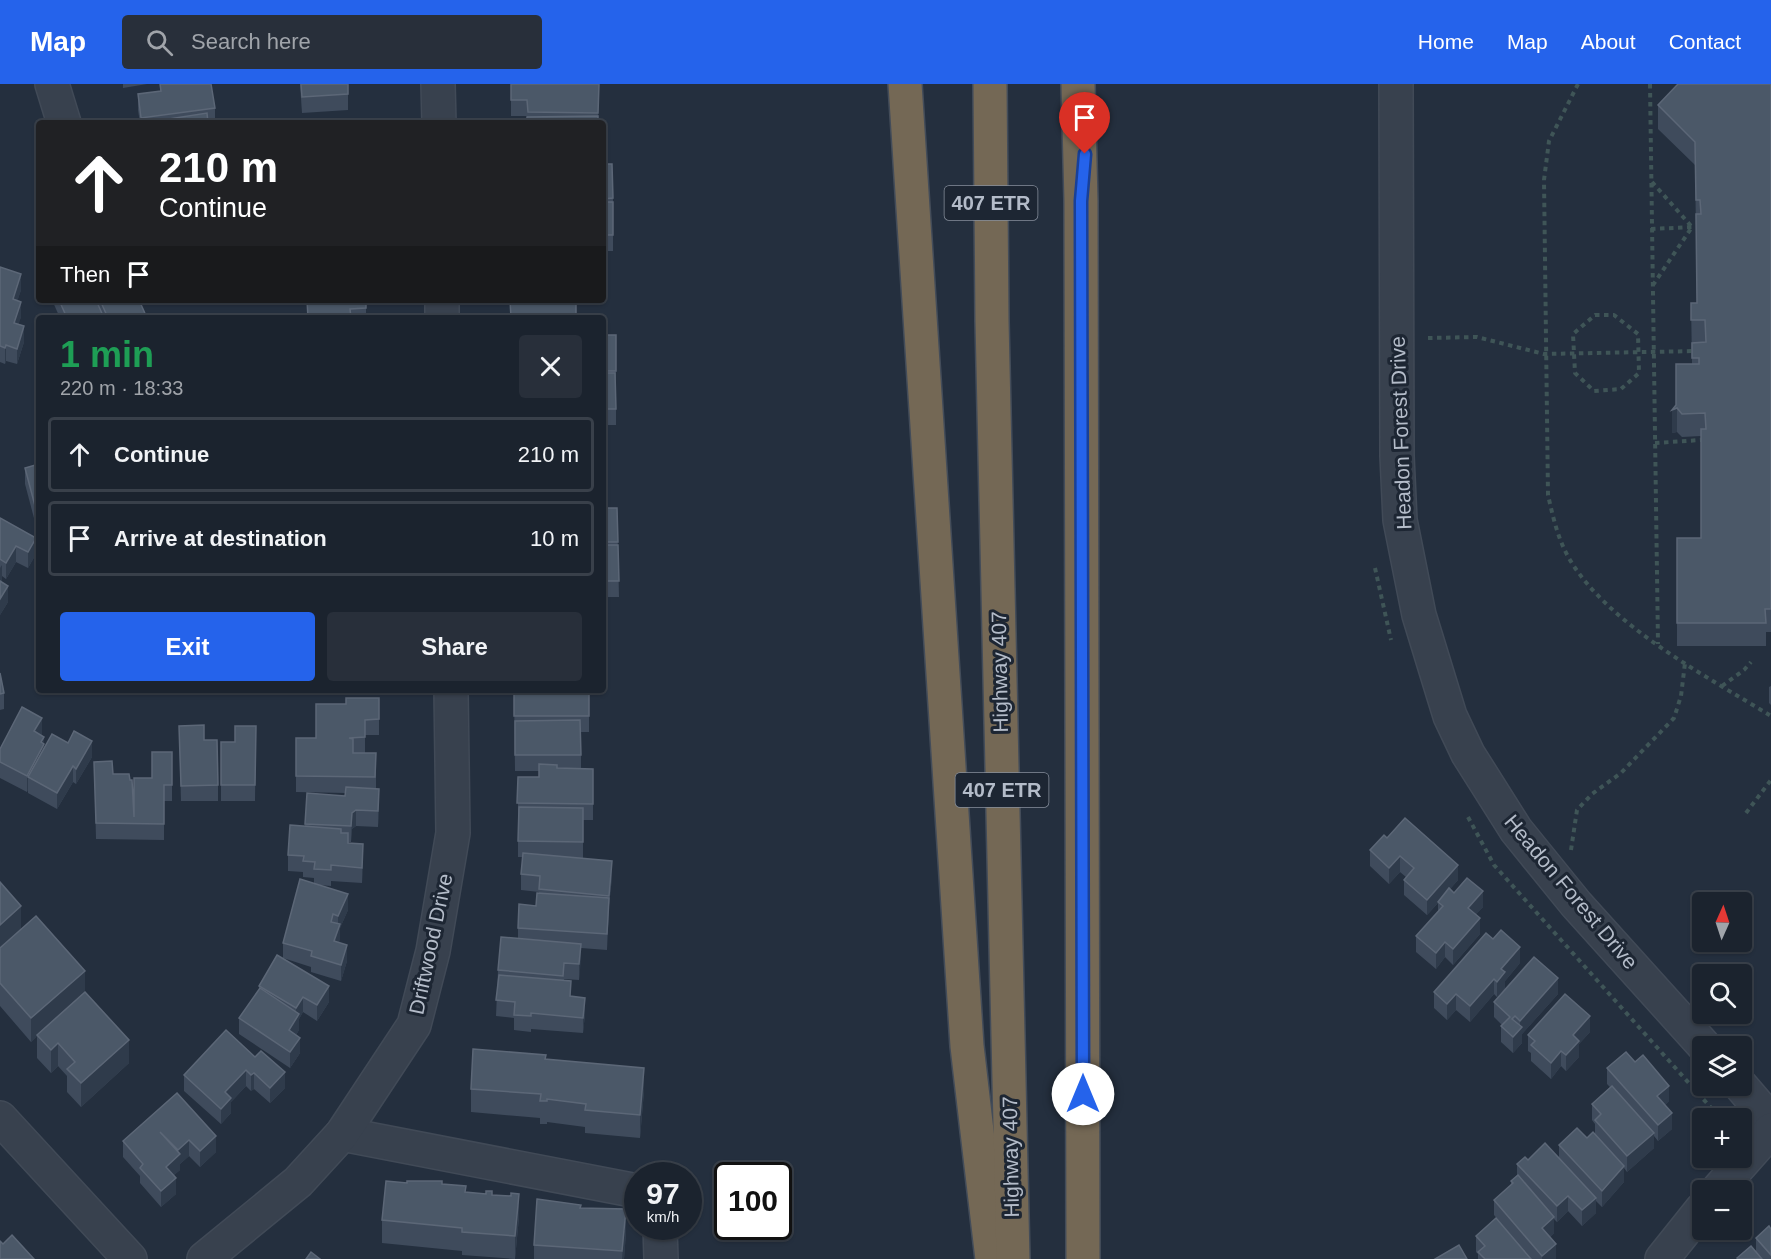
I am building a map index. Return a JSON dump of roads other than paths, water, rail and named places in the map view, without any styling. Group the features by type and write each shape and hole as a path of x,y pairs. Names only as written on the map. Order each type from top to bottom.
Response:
{"highway":[{"path":"905,84 967,1046 992,1259"},
{"name":"Highway 407","path":"990,84 992,333 1013,1259"},
{"path":"1078,84 1081,201 1083,1259"},
{"path":"1081,201 1090,84"}],"street":[{"path":"52,84 63,120"},
{"path":"438,84 439,120"},
{"name":"Headon Forest Drive","path":"1396,84 1397,456 1400,520 1419,615 1454,726 1468,754 1516,830 1560,885 1695,1036"},
{"name":"Driftwood Drive","path":"204,1259 298,1182 342,1134 414,1025 433,951 453,833 451,693"},
{"path":"1750,1096 1771,1121"},
{"path":"0,1118 130,1259"},
{"path":"1727,1180 1771,1130"},
{"path":"342,1134 624,1188"},
{"path":"1662,1259 1692,1222"},
{"path":"660,1240 661,1259"}]}
